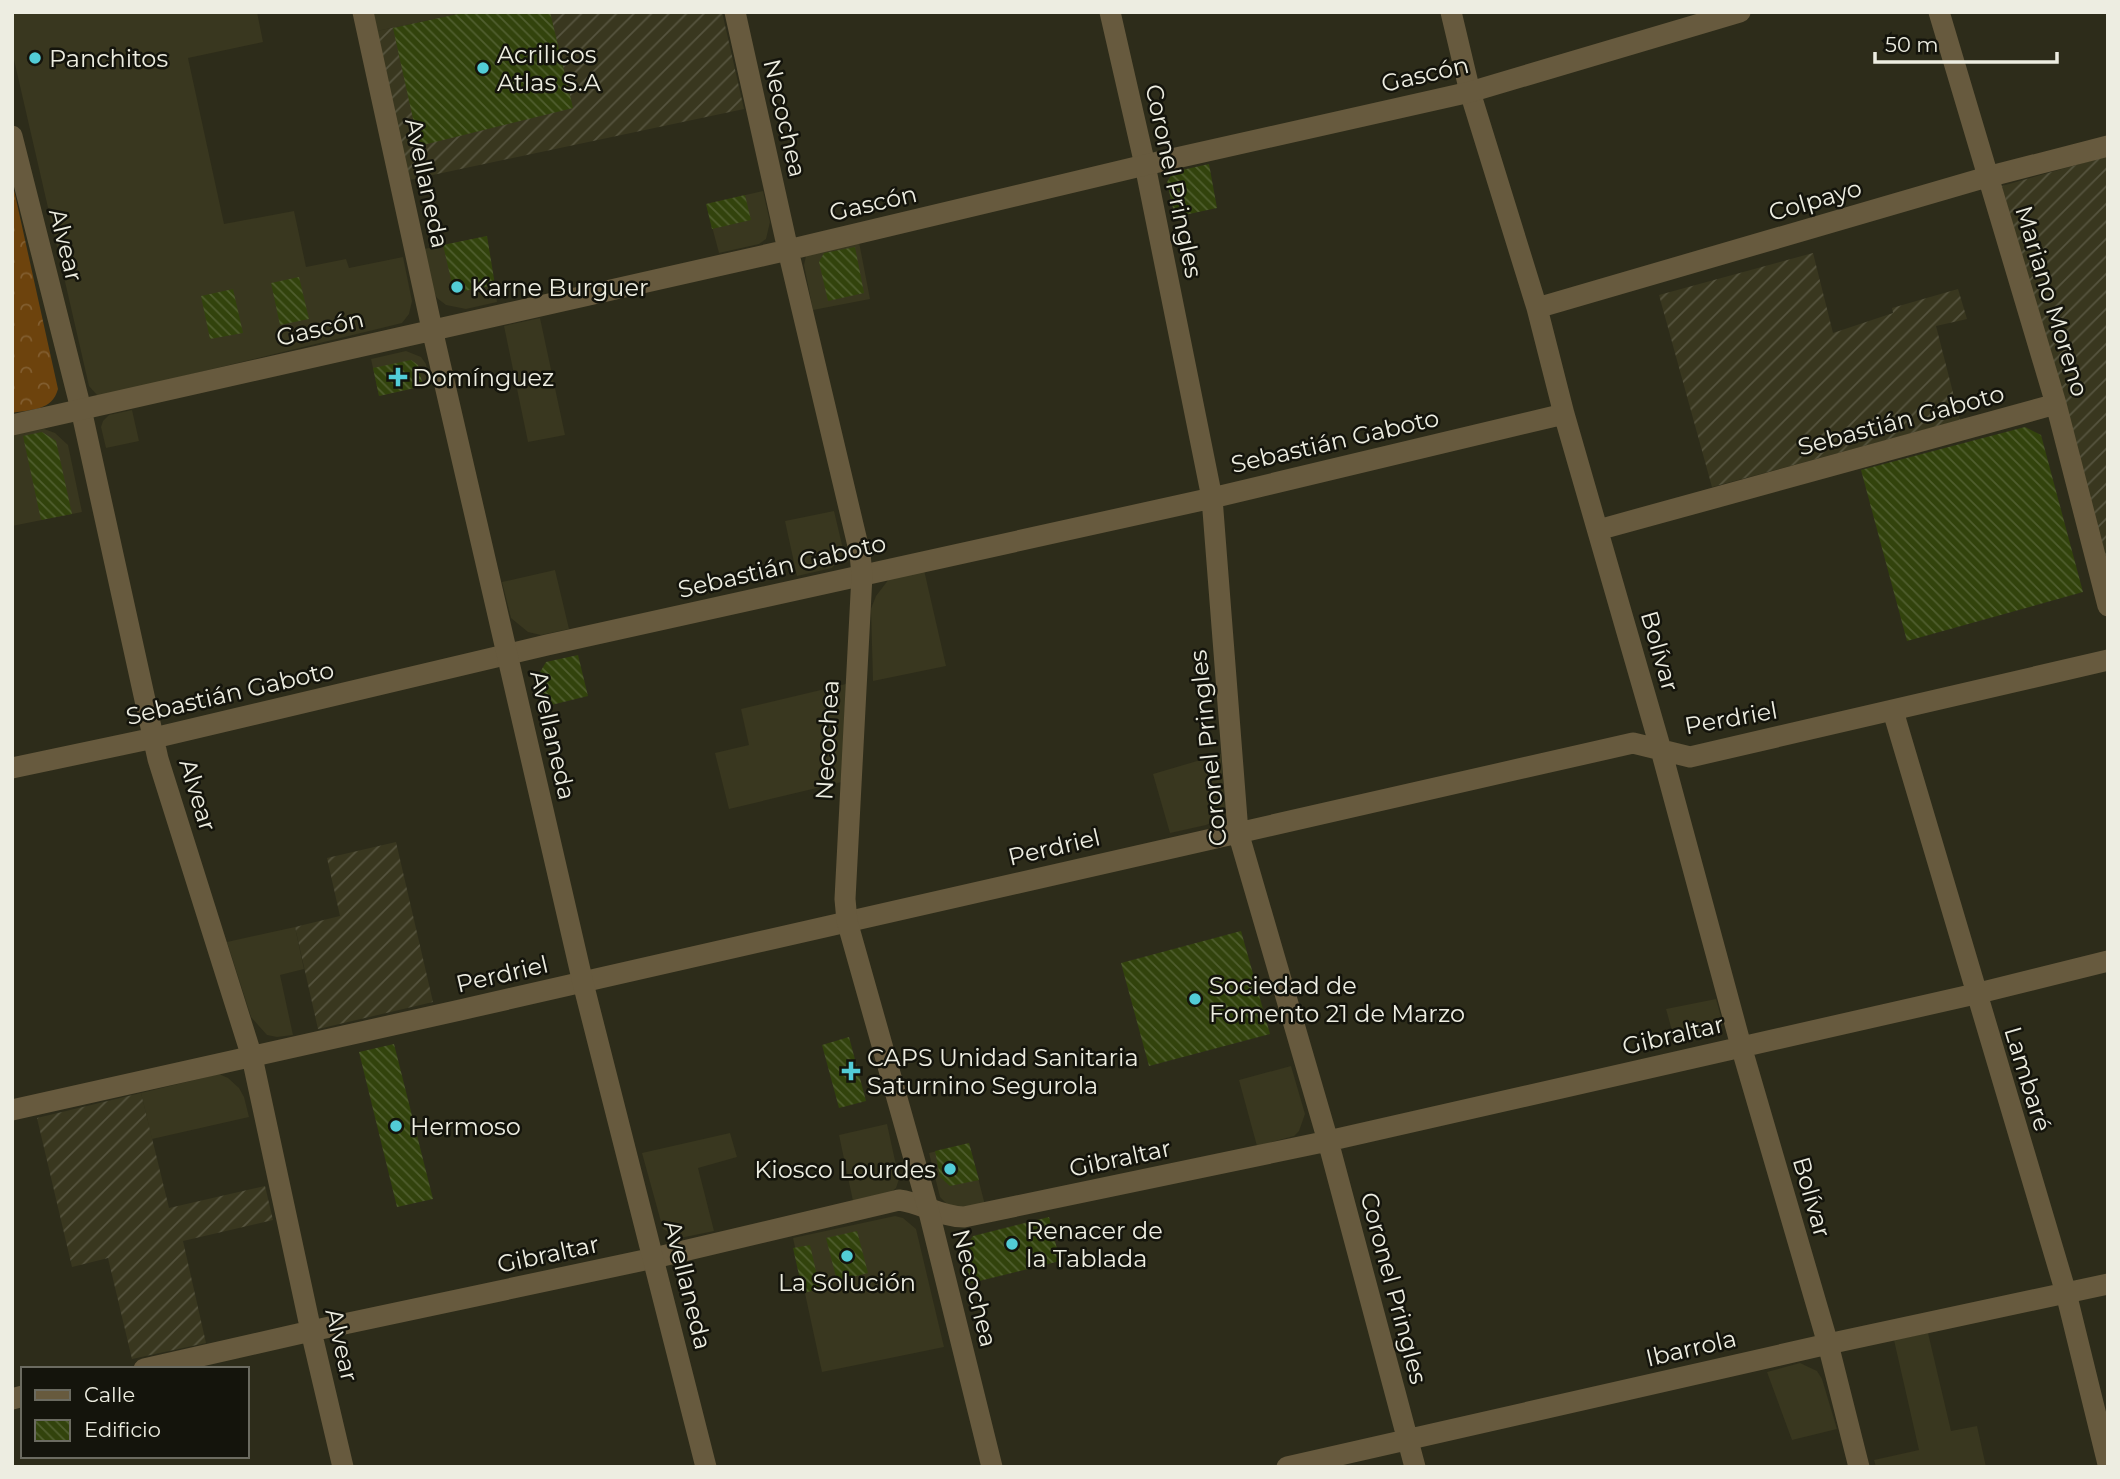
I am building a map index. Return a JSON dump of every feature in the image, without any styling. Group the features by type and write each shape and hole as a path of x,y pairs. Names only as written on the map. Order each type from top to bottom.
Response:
{"street":[{"name":"Avellaneda","path":"363,12 432,329 583,983 706,1467"},
{"name":"Necochea","path":"735,12 857,540 862,575 845,899 847,921 928,1208 992,1467"},
{"name":"Coronel Pringles","path":"1110,12 1145,164 1212,498 1238,832 1328,1141 1415,1467"},
{"name":"Bolívar","path":"1451,12 1470,92 1537,308 1564,414 1661,750 1741,1046 1828,1344 1859,1467"},
{"name":"Gascón","path":"12,425 788,250 1145,164 1470,92 1741,12"},
{"name":"Mariano Moreno","path":"1939,12 2056,404 2108,606"},
{"name":"Alvear","path":"12,136 80,409 158,759 252,1057 343,1467"},
{"name":"Colpayo","path":"1537,308 1987,177 2108,146"},
{"name":"Sebastián Gaboto","path":"1598,530 2056,404"},
{"name":"Sebastián Gaboto","path":"12,768 155,738 508,654 1212,498 1564,414"},
{"name":"Perdriel","path":"12,1110 583,983 1633,743 1690,757 2108,660"},
{"name":"Lambaré","path":"1893,711 2066,1293 2108,1464"},
{"name":"Gibraltar","path":"153,1367 654,1258 899,1200 951,1217 964,1217 1328,1141 1975,994 2108,961"},
{"name":"Ibarrola","path":"1287,1467 1828,1344 2108,1284"}],"shaded area":[{"path":"12,12 257,12 263,42 188,58 224,224 294,211 306,267 346,259 349,268 403,257 412,301 409,314 402,323 97,395 89,386 12,51"},
{"path":"373,12 467,12 377,31"},
{"path":"467,12 722,12 744,109 409,180 377,31"},
{"path":"2108,156 2108,565 2002,186"},
{"path":"763,191 770,222 766,239 759,244 719,253 706,204"},
{"path":"487,236 497,302 466,309 446,305 437,298 432,289 424,249"},
{"path":"859,242 870,299 813,310 804,265 806,256"},
{"path":"1813,253 1833,333 1893,313 1892,308 1958,289 1967,319 1936,326 1960,420 1712,487 1659,295"},
{"path":"540,318 565,435 528,442 504,326"},
{"name":"Domínguez","path":"406,351 421,357 426,364 430,385 379,396 371,359"},
{"path":"132,410 139,441 106,448 101,427 103,421 109,415"},
{"path":"44,429 55,433 68,445 82,512 12,526 12,435"},
{"path":"834,511 843,549 841,557 832,568 797,576 785,521"},
{"path":"555,570 569,629 541,635 528,632 511,618 502,582"},
{"path":"924,570 946,666 873,681 871,609 876,596 889,579"},
{"path":"846,684 842,782 729,809 715,753 749,745 741,709"},
{"path":"1221,754 1225,809 1222,814 1206,825 1170,833 1153,774"},
{"path":"396,842 433,1002 318,1029 295,927 340,916 327,858"},
{"path":"295,927 304,969 280,975 293,1035 267,1035 251,1017 227,942"},
{"path":"1716,999 1723,1024 1715,1035 1676,1045 1666,1009"},
{"path":"1291,1066 1305,1114 1299,1131 1294,1136 1257,1146 1239,1080"},
{"path":"219,1074 239,1088 249,1117 152,1139 141,1093"},
{"path":"141,1093 169,1208 265,1186 273,1220 183,1241 206,1343 132,1359 108,1258 72,1267 37,1118"},
{"path":"887,1124 899,1179 896,1188 890,1193 853,1201 839,1135"},
{"path":"730,1133 737,1157 698,1168 714,1231 678,1237 663,1229 642,1153"},
{"path":"969,1143 985,1205 965,1210 950,1207 940,1197 929,1153"},
{"path":"895,1216 903,1218 916,1229 944,1347 822,1372 793,1238"},
{"path":"1928,1333 1951,1431 1977,1426 1986,1467 1876,1467 1874,1460 1919,1450 1894,1340"},
{"path":"1800,1363 1817,1371 1822,1379 1837,1429 1792,1440 1767,1372"}],"green space":[{"path":"12,181 58,389 46,405 12,413"}],"building":[{"name":"Acrilicos Atlas S.A","path":"467,12 550,12 573,108 419,146 393,28"},
{"path":"1209,164 1217,208 1175,217 1167,182 1173,172"},
{"path":"745,195 751,220 712,229 706,204"},
{"path":"487,236 495,285 459,292 453,288 443,245"},
{"path":"855,247 864,293 828,301 819,262 824,253"},
{"path":"299,277 309,319 280,325 271,283"},
{"path":"233,289 243,333 210,339 201,296"},
{"name":"Domínguez","path":"411,360 418,365 423,386 379,396 373,368"},
{"path":"2025,427 2041,435 2083,592 1907,641 1861,470"},
{"path":"42,432 56,441 72,514 41,520 23,436"},
{"path":"578,655 588,696 543,707 536,679 546,662"},
{"name":"Sociedad de Fomento 21 de Marzo","path":"1241,931 1270,1034 1149,1066 1121,963"},
{"path":"849,1037 866,1101 839,1108 822,1045"},
{"name":"Hermoso","path":"394,1044 433,1199 397,1207 359,1052"},
{"path":"969,1143 979,1180 950,1186 940,1177 935,1151"},
{"name":"Renacer de la Tablada","path":"1049,1217 1060,1261 971,1283 963,1251 973,1236"},
{"name":"La Solución","path":"857,1231 868,1273 837,1281 826,1238"},
{"path":"810,1245 820,1289 803,1293 793,1248"}],"place":[{"name":"Panchitos","path":"35,58"},
{"name":"Acrilicos Atlas S.A","path":"483,68"},
{"name":"Karne Burguer","path":"457,287"},
{"name":"Domínguez","path":"398,377"},
{"name":"Sociedad de Fomento 21 de Marzo","path":"1195,999"},
{"name":"CAPS Unidad Sanitaria Saturnino Segurola","path":"851,1071"},
{"name":"Hermoso","path":"396,1126"},
{"name":"Kiosco Lourdes","path":"950,1169"},
{"name":"Renacer de la Tablada","path":"1012,1244"},
{"name":"La Solución","path":"847,1256"}]}
